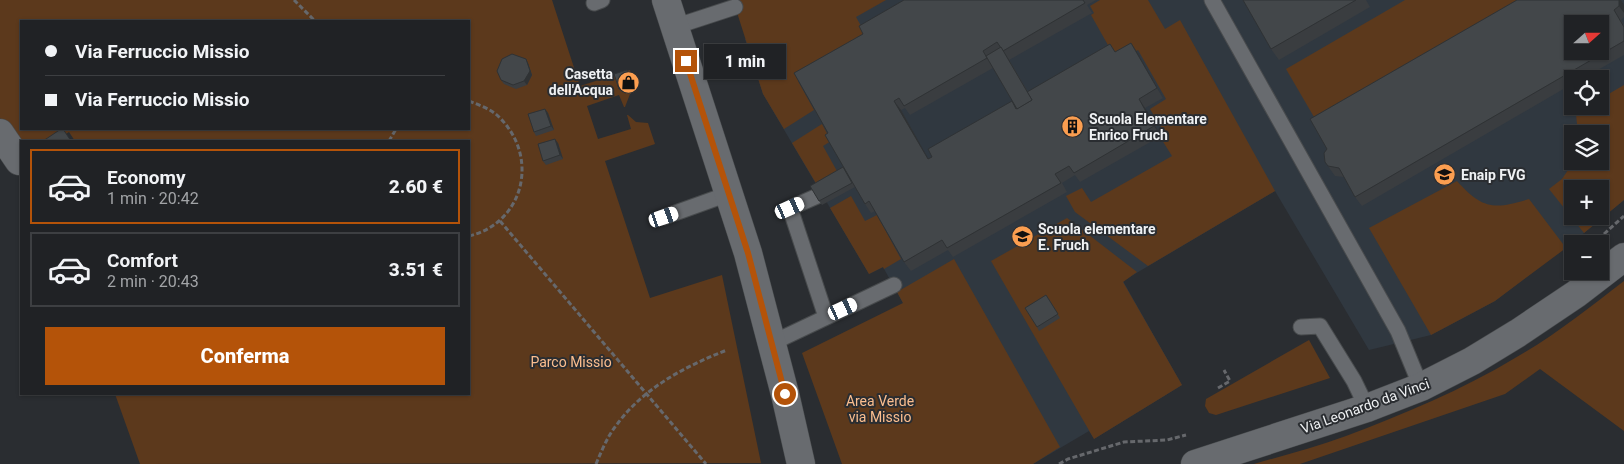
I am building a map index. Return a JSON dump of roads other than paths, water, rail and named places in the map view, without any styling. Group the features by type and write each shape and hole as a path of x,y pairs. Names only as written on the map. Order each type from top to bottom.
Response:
{"street":[{"path":"666,0 748,253 801,464"},
{"path":"0,133 19,161"},
{"name":"Via Leonardo da Vinci","path":"1195,464 1368,408 1421,388 1472,361 1518,333 1576,294 1624,257"}],"lane":[{"path":"1212,0 1398,331 1421,388"},
{"path":"674,27 735,7"},
{"path":"664,217 728,194"},
{"path":"822,194 790,208 826,317"},
{"path":"772,343 894,285"},
{"path":"1300,327 1320,326 1354,381 1368,408"}],"place":[{"name":"Casetta dell'Acqua","path":"629,82"},
{"name":"Scuola Elementare Enrico Fruch","path":"1073,127"},
{"name":"Enaip FVG","path":"1445,175"},
{"name":"Scuola elementare E. Fruch","path":"1022,237"}],"park label":[{"name":"Parco Missio","path":"571,362"},
{"name":"Area Verde via Missio","path":"880,410"}]}
